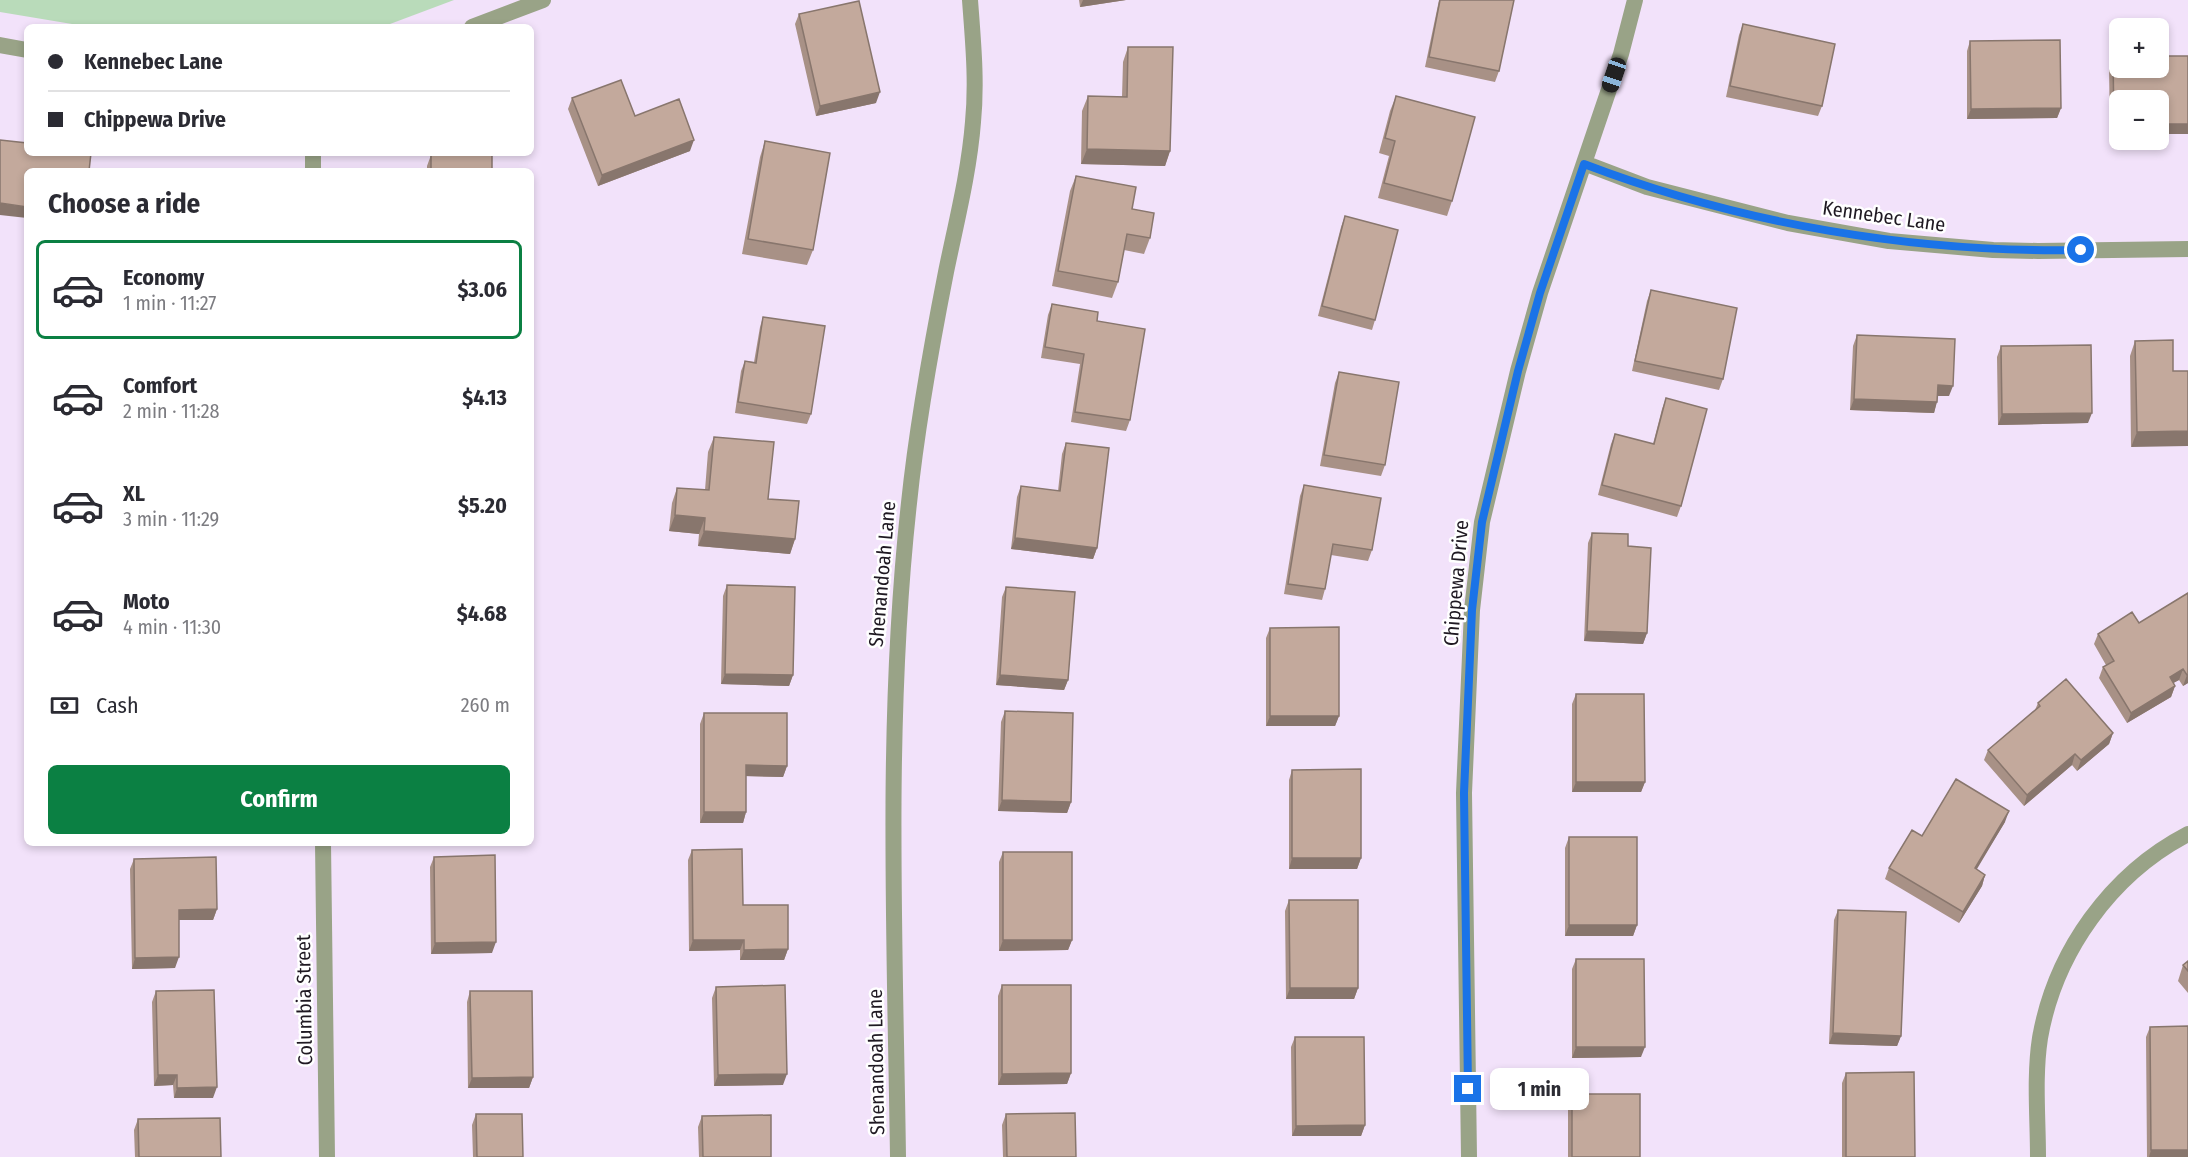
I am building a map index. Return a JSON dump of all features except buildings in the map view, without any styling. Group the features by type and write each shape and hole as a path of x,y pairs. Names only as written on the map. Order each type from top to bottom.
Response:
{"street":[{"path":"480,24 543,0"},
{"name":"Shenandoah Lane","path":"898,1157 893,767 897,659 908,506 915,454 937,320 974,123 975,63 970,0"},
{"name":"Chippewa Drive","path":"1469,1157 1464,793 1472,610 1482,522 1518,371 1540,293 1621,54 1635,0"},
{"path":"0,45 24,49"},
{"name":"Kennebec Lane","path":"1584,164 1658,190 1788,223 1889,241 1993,250 2188,249"},
{"path":"2038,1157 2037,1067 2040,1037 2056,981 2082,930 2102,901 2163,847 2188,834"},
{"name":"Columbia Street","path":"323,846 327,1157"}],"green space":[{"path":"0,0 454,0 390,24 72,24 0,12"}],"route":[{"path":"1468,1089 1464,793 1472,610 1482,522 1518,371 1540,293 1584,164 1647,187 1788,223 1889,241 1993,250 2081,250"}]}
